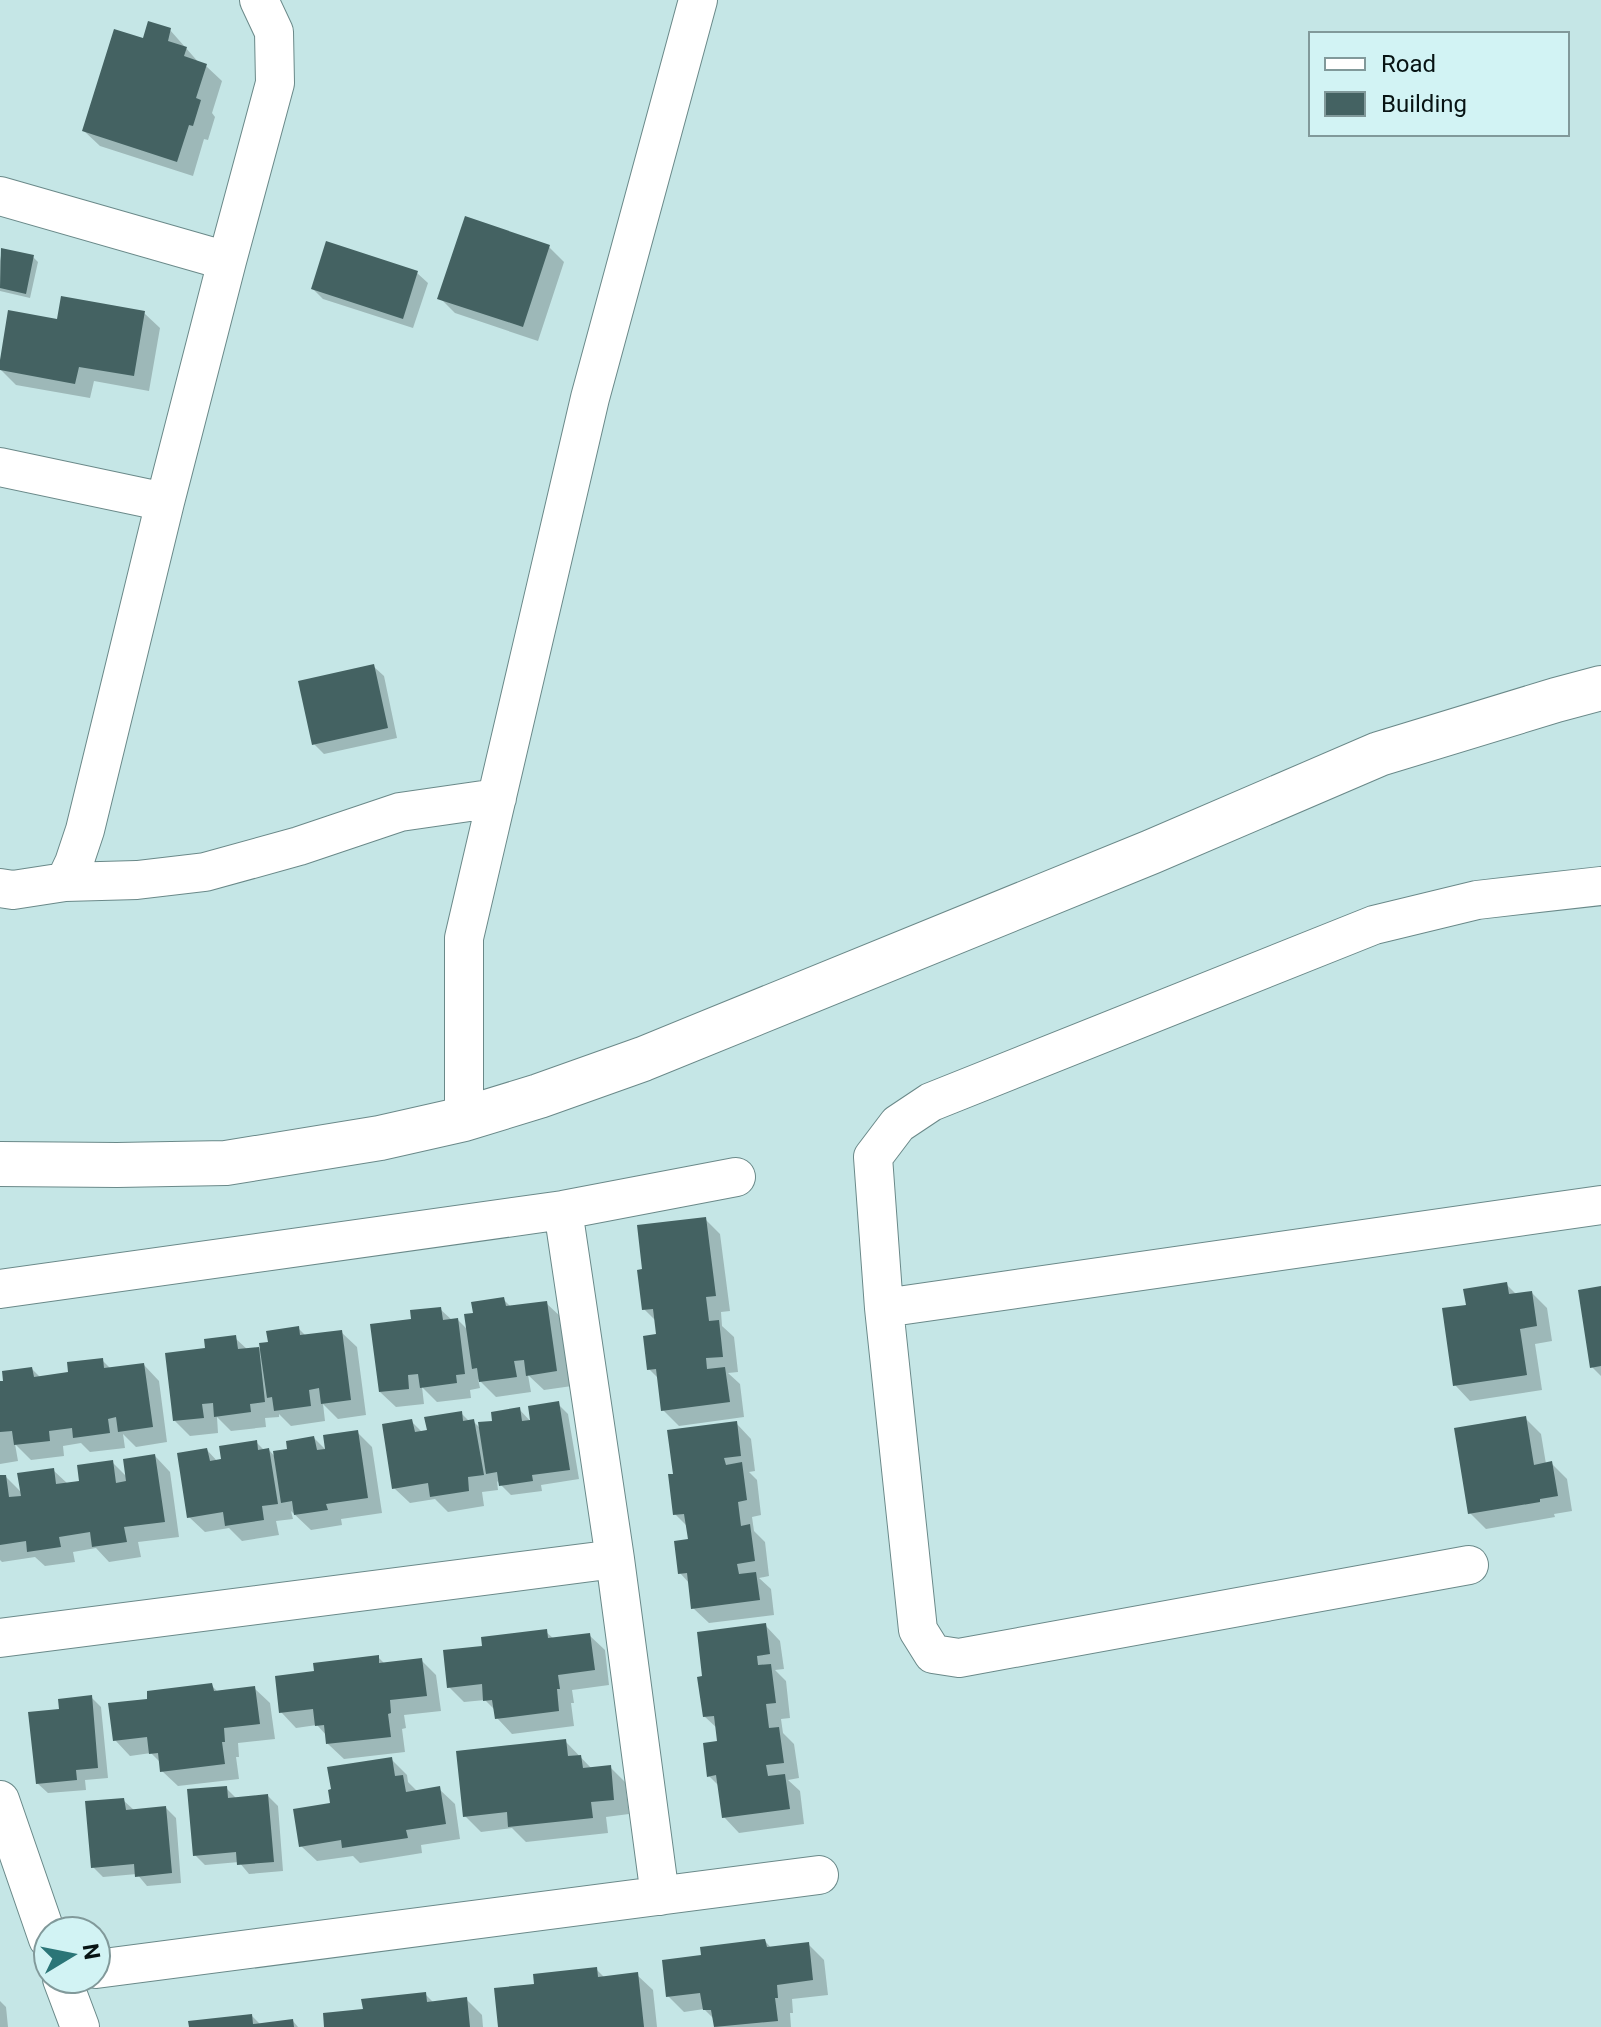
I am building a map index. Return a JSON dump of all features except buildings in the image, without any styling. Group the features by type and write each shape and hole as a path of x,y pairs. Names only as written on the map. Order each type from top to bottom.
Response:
{"main road":[{"path":"0,1164 226,1163 380,1138 464,1119 643,1059 1151,852 1379,754 1601,688"}],"street":[{"path":"65,882 85,830 165,502 275,83 274,32 259,0"},
{"path":"464,1119 464,938 590,398 698,0"},
{"path":"0,196 227,261"},
{"path":"0,467 165,502"},
{"path":"0,888 13,890 65,882 137,880 205,872 299,846 400,812 497,798"},
{"path":"1469,1565 959,1658 933,1654 918,1630 884,1308 873,1157 898,1124 931,1102 1374,925 1477,900 1601,886"},
{"path":"0,1289 563,1210 736,1177"},
{"path":"884,1308 1601,1205"},
{"path":"563,1210 615,1559 660,1896"},
{"path":"0,1638 615,1559"},
{"path":"0,1800 40,1915"},
{"path":"112,1967 819,1875"},
{"path":"68,1995 80,2027"}]}
